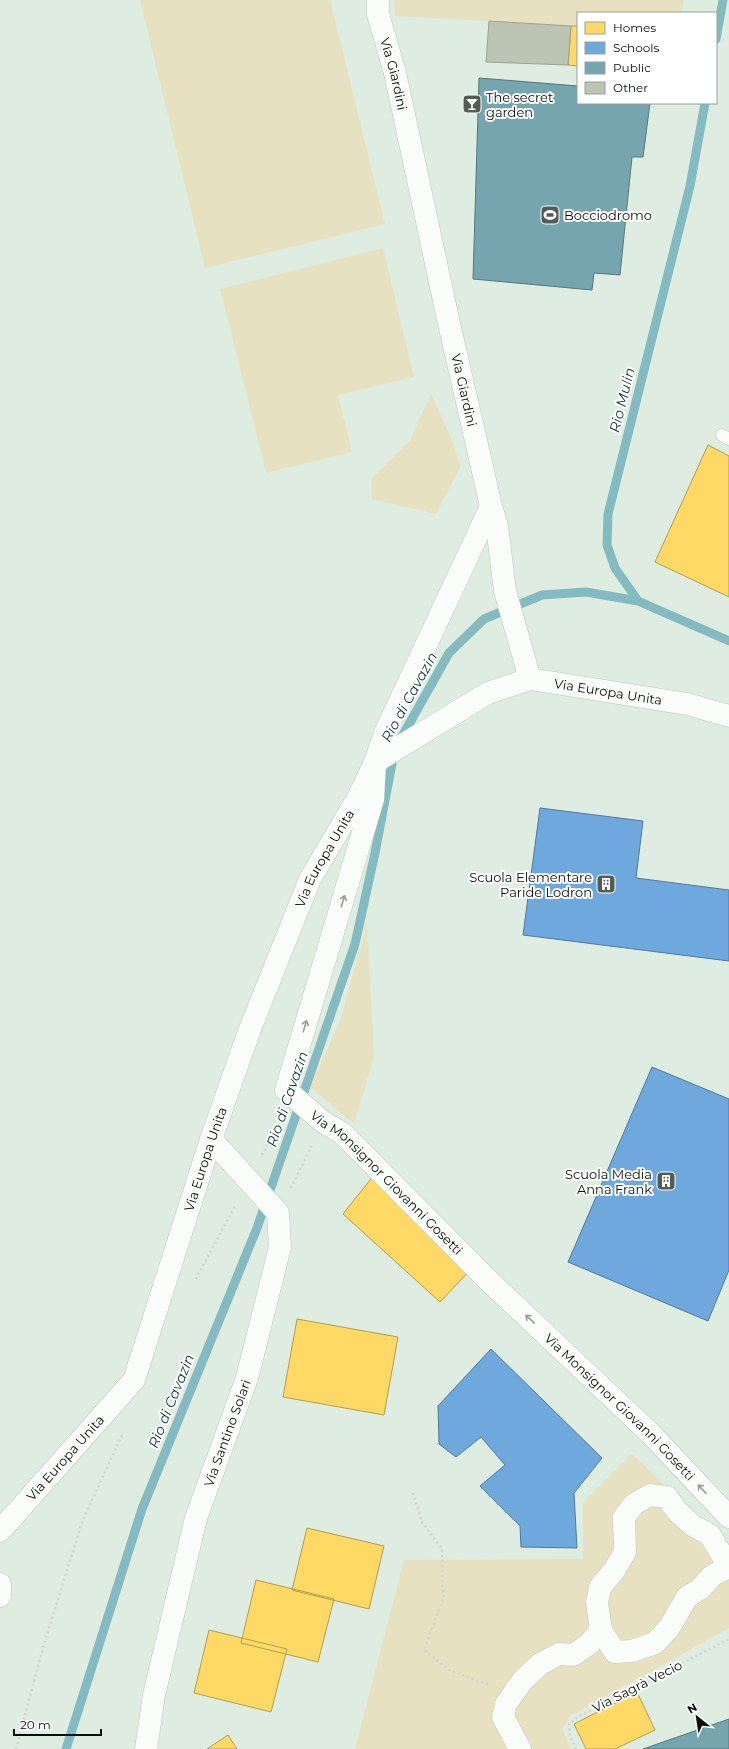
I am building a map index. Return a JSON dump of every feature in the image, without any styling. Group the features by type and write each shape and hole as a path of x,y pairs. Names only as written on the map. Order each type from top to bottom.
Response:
{"street":[{"name":"Via Giardini","path":"378,0 378,14 395,73 448,319 491,506 497,526 505,592 530,679"},
{"path":"290,1093 373,799 375,762 384,733 491,506"},
{"name":"Via Europa Unita","path":"0,1531 134,1380 211,1139 250,1029 310,879 359,796 375,762 488,694 530,679 687,704 729,716"},
{"name":"Via Monsignor Giovanni Gosetti","path":"290,1093 323,1122 342,1134 489,1281 651,1434 729,1517"},
{"name":"Via Santino Solari","path":"146,1749 154,1695 196,1518 247,1378 280,1247 278,1213 211,1139"},
{"path":"650,1495 667,1497 677,1511 692,1525 710,1535 729,1567 713,1575 700,1589 687,1597 669,1628 656,1643 632,1651 615,1652 601,1630 597,1603 600,1587 613,1572 625,1552 624,1517 634,1504 650,1495"},
{"path":"0,1584 0,1596"},
{"path":"520,1749 503,1717 506,1704 523,1680 540,1664 559,1654 573,1655 589,1644 601,1630"}],"path":[{"path":"193,1285 248,1180 290,1093"},
{"path":"16,1749 44,1644 82,1522 124,1432"},
{"path":"413,1493 422,1522 442,1549 442,1584 444,1598 424,1650 449,1670 514,1694"},
{"name":"Via Sagrà Vecio","path":"576,1749 570,1737 569,1724 578,1717 729,1639"}],"shaded area":[{"path":"140,0 330,0 385,224 205,268"},
{"path":"394,0 684,0 681,12 577,12 577,26 395,16"},
{"path":"383,248 414,377 338,395 352,452 266,473 220,289"},
{"path":"431,394 453,442 460,467 436,514 372,499 371,479 410,440"},
{"path":"367,922 374,1057 354,1124 310,1087 341,1019"},
{"path":"632,1454 729,1545 729,1628 571,1716 562,1729 571,1749 355,1749 404,1560 583,1559 583,1503"}],"building: Homes":[{"path":"571,26 577,26 577,66 568,65"},
{"path":"708,445 729,456 729,597 655,562"},
{"path":"378,1170 475,1265 440,1302 343,1214"},
{"path":"297,1319 398,1337 384,1415 283,1397"},
{"path":"307,1528 384,1546 369,1609 292,1590"},
{"path":"256,1580 334,1599 318,1662 241,1643"},
{"path":"209,1630 287,1649 271,1712 194,1693"},
{"path":"637,1692 655,1730 615,1749 586,1749 574,1724"},
{"path":"228,1735 237,1749 207,1749"}],"building: Schools":[{"name":"Scuola Elementare Paride Lodron","path":"540,808 643,821 636,878 729,890 729,961 523,935"},
{"name":"Scuola Media Anna Frank","path":"652,1067 729,1099 729,1270 708,1321 568,1262"},
{"path":"491,1349 602,1458 574,1493 577,1548 521,1547 520,1526 480,1486 505,1465 481,1437 456,1457 439,1444 438,1406"}],"building: Public":[{"name":"Bocciodromo","path":"479,78 577,86 577,104 650,104 643,157 632,157 620,275 594,273 592,290 473,279"},
{"path":"729,1719 729,1749 643,1749"}],"building: Other":[{"path":"489,21 571,26 568,65 486,62"}],"waterway":[{"name":"Rio Mulin","path":"717,33 723,0"},
{"name":"Rio Mulin","path":"705,104 690,186 608,514 607,545 615,568 638,601 729,641"},
{"name":"Rio di Cavazin","path":"399,742 449,653 484,619 542,595 586,592 638,601"},
{"name":"Rio di Cavazin","path":"66,1749 142,1509 257,1228 355,944 375,853 394,753"}],"place":[{"name":"The secret garden","path":"472,104"},
{"name":"Bocciodromo","path":"550,215"},
{"name":"Scuola Elementare Paride Lodron","path":"606,884"},
{"name":"Scuola Media Anna Frank","path":"666,1181"}]}
